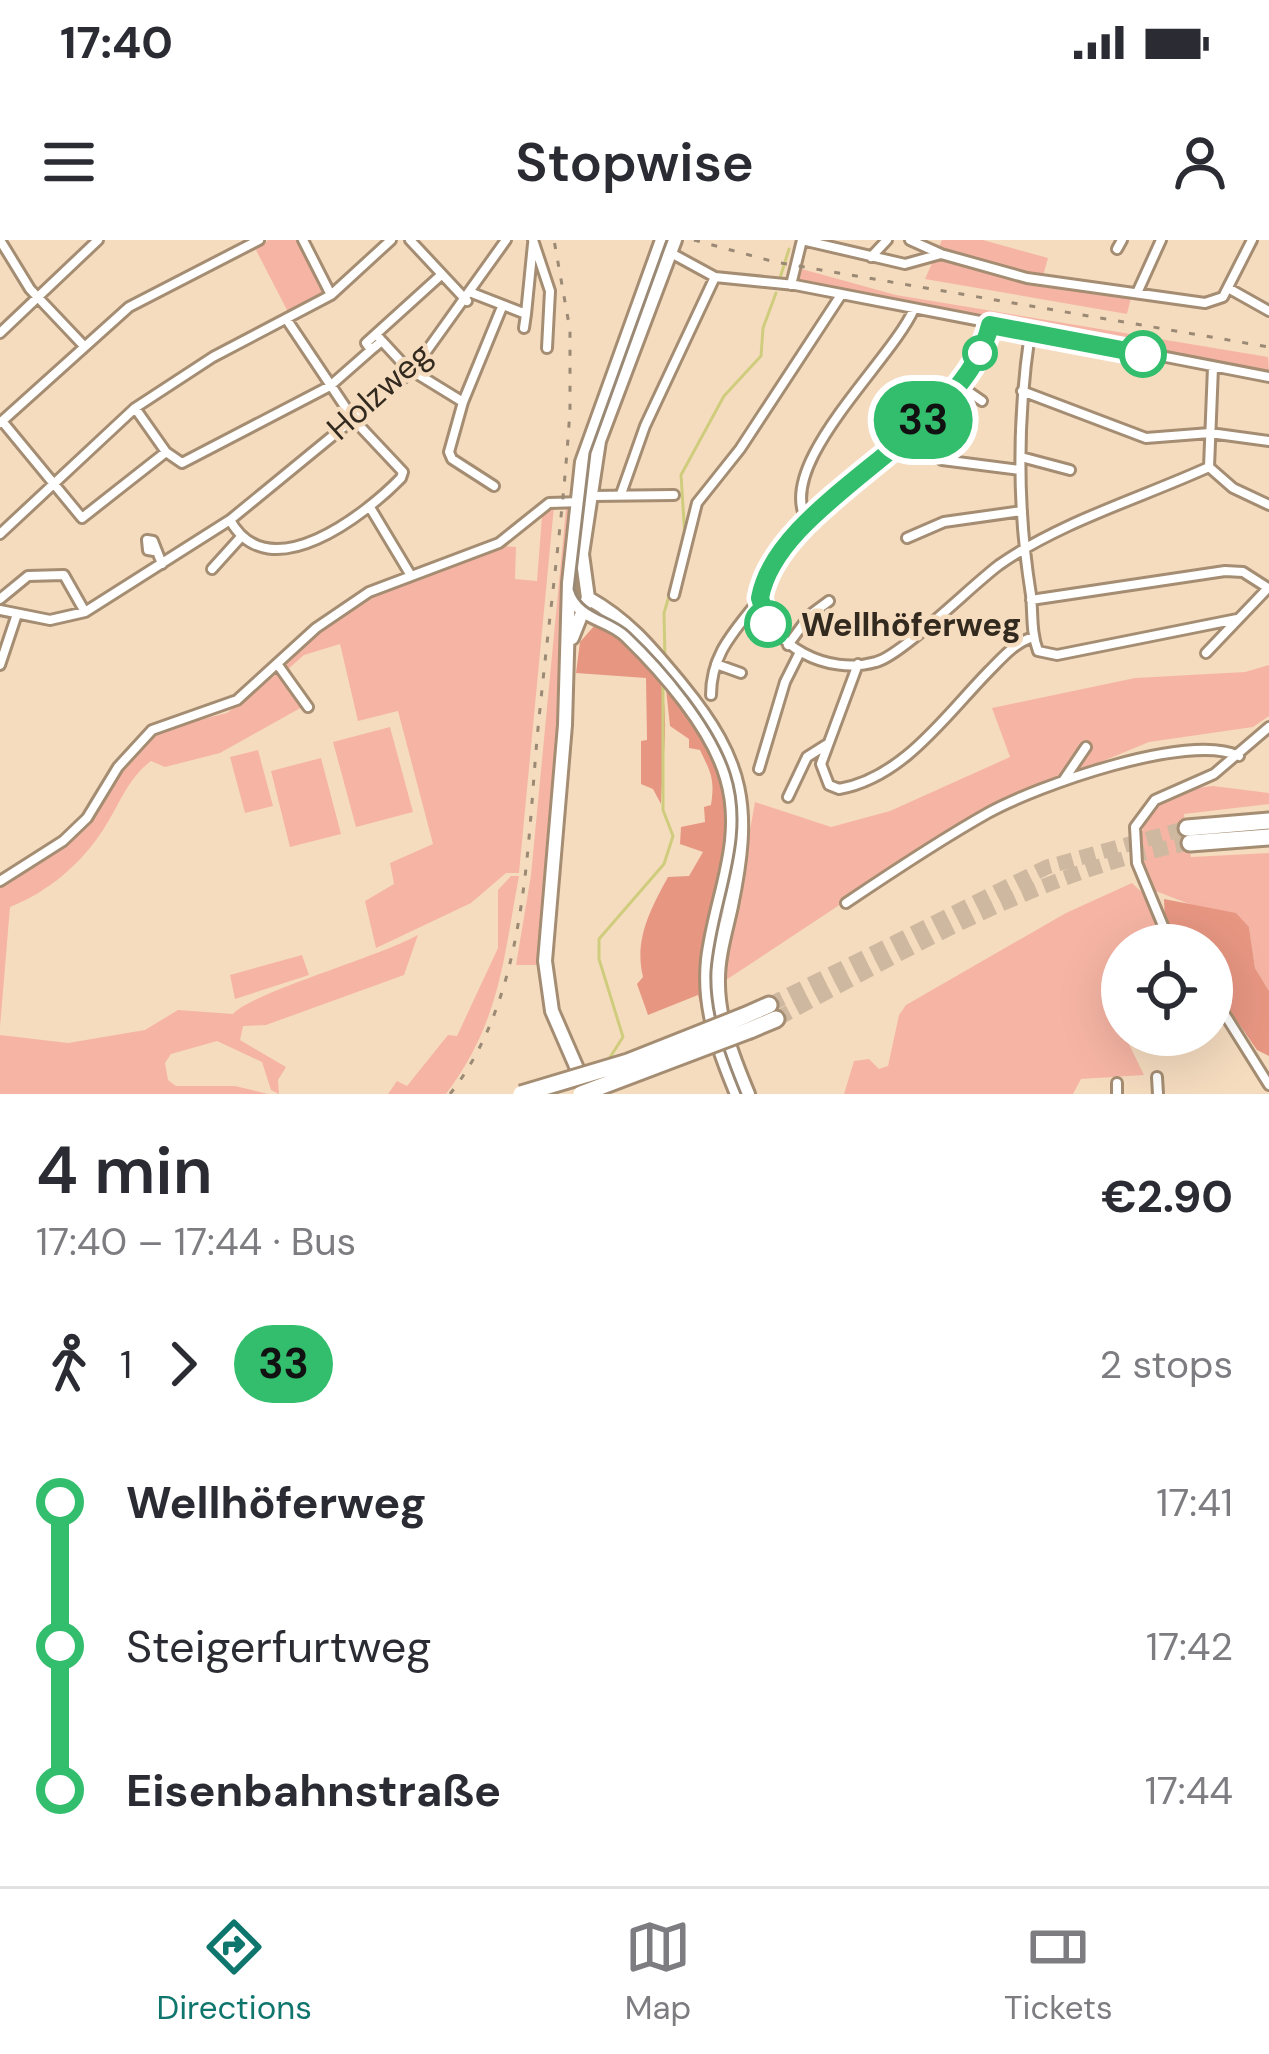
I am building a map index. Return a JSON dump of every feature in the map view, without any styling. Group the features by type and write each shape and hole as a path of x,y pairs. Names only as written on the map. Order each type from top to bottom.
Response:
{"highway":[{"path":"1269,821 1188,836 1269,837"},
{"path":"585,1094 772,1012"},
{"path":"521,1094 747,1023"}],"main road":[{"path":"664,243 584,454 581,576 588,598 626,619 670,680 720,736 743,802 743,841 718,979 728,1040 748,1094"},
{"path":"585,1094 552,1011 545,961 569,592 586,500"},
{"path":"569,592 579,610 618,629 655,661"},
{"path":"568,625 588,598"},
{"path":"567,667 579,610"},
{"path":"670,680 710,740 733,803 733,841 707,982 714,1031 737,1094"}],"street":[{"path":"0,240 4,261 84,346"},
{"path":"0,333 98,240"},
{"path":"166,452 82,518 1,422 140,299 259,240"},
{"path":"303,240 331,295"},
{"path":"0,534 135,408 214,357 331,295 392,240"},
{"path":"410,240 440,277 469,297 526,314"},
{"name":"Holzweg","path":"85,612 274,488 308,452 412,370 506,240"},
{"path":"524,328 533,240"},
{"path":"533,240 550,291 547,348"},
{"path":"791,284 802,240 915,264 941,254"},
{"path":"871,257 886,240"},
{"path":"910,240 941,254 1027,278 1205,303 1223,297 1252,240"},
{"path":"1137,293 1161,240"},
{"path":"664,243 715,277 791,284 1269,377"},
{"path":"135,408 166,452 182,463 330,386 371,350 366,343 379,338 440,277"},
{"path":"621,494 652,408 715,277"},
{"path":"1228,288 1269,311"},
{"path":"674,595 697,503 750,435 841,295"},
{"path":"494,486 450,456 463,402 502,307"},
{"path":"809,524 798,504 800,483 829,428 893,349 914,309"},
{"path":"230,520 240,538 261,546 299,544 336,533 371,509 403,472 353,420 287,320"},
{"path":"711,695 716,664 730,635 760,598 769,568 809,524 908,436 980,353 990,325"},
{"path":"1030,333 1022,391 1020,470 1023,551 1033,637 1039,651 1057,656 1147,633 1237,620"},
{"path":"379,338 412,370 463,402"},
{"path":"1209,467 1213,367"},
{"path":"956,383 982,400"},
{"path":"1022,391 1146,438 1210,433 1269,441"},
{"path":"908,436 942,460 1020,470"},
{"path":"1021,457 1070,470"},
{"path":"760,598 774,634 800,652 858,664 879,662 1023,551 1209,467"},
{"path":"1209,467 1233,488 1269,505"},
{"path":"0,881 64,841 87,818 118,767 152,730 219,710 339,610 410,574 499,543 549,503 621,494 674,495"},
{"path":"371,509 410,574"},
{"path":"907,538 944,522 1022,511"},
{"path":"212,569 240,538"},
{"path":"154,551 162,564"},
{"path":"1031,600 1225,571 1243,572 1269,587 1206,653"},
{"path":"0,598 28,576 64,575 85,612 55,620 16,617 0,610"},
{"path":"788,645 810,615 829,602"},
{"path":"0,665 16,617"},
{"path":"858,664 826,745 822,775 829,784 850,787 904,758 1014,646 1033,637"},
{"path":"759,769 785,682 800,652"},
{"path":"716,664 741,673"},
{"path":"278,665 308,707"},
{"path":"1163,924 1135,855 1135,827 1155,800 1239,756 1269,727"},
{"path":"788,797 807,757 826,745"},
{"path":"1063,783 1086,747"},
{"path":"846,903 992,811 1063,783 1169,755 1228,751 1239,756"},
{"path":"1233,1025 1269,1084"},
{"path":"1156,1077 1158,1094"}],"shaded area":[{"path":"268,240 299,240 324,294 288,312 256,250"},
{"path":"942,240 983,240 1048,258 1041,283 1131,298 1127,314 925,279"},
{"path":"798,268 896,295 1268,357 1269,373 798,282"},
{"path":"554,506 519,873 506,873 471,903 376,948 365,901 394,884 390,863 433,844 398,711 358,721 340,644 304,655 287,670 282,665 318,630 370,594 502,546 516,547 515,579 537,581 542,516"},
{"path":"566,509 573,509 543,965 516,965 531,875"},
{"path":"595,625 625,639 659,678 665,716 661,804 653,789 641,784 641,741 647,740 646,678 576,673 580,642"},
{"path":"1269,665 1269,716 1253,727 1149,742 980,812 723,982 755,802 831,827 890,811 1010,757 992,708 1135,678 1245,672"},
{"path":"278,673 304,706 220,753 165,767 151,761 74,865 10,907 0,1027 0,887 69,844 140,745 163,729 227,713"},
{"path":"666,689 717,760 731,823 703,1015 698,995 648,1015 637,984 643,977 642,938 655,901 668,877 689,876 703,852 680,844 681,827 705,822 704,807 711,805 712,796 711,776 700,750 689,748 689,739 670,726"},
{"path":"390,727 413,812 356,827 333,742"},
{"path":"258,750 273,806 245,813 230,757"},
{"path":"321,758 341,834 290,847 271,771"},
{"path":"1213,786 1269,793 1269,804 1184,814 1191,857 1269,853 1269,991 1255,968 1249,927 1153,890 1145,869 1141,849 1147,818 1171,797"},
{"path":"511,876 519,876 497,990 464,1067 446,1094 388,1094 397,1081 407,1086 448,1035 457,1036 498,948 498,890"},
{"path":"1132,883 1151,901 1159,924 1101,924 1101,1056 1135,1056 1144,1075 1081,1079 1073,1094 844,1094 854,1061 869,1059 879,1069 888,1066 899,1015 906,1005 1066,913"},
{"path":"1164,899 1236,913 1249,927 1255,968 1269,991 1269,1056 1257,1050 1233,1015 1233,924 1165,921"},
{"path":"418,935 404,975 266,1025 243,1026 240,1040 286,1067 278,1080 279,1094 271,1090 262,1062 217,1041 171,1054 165,1063 168,1080 176,1086 235,1086 268,1094 0,1094 0,1035 68,1043 145,1030 178,1010 233,1014 264,996"},
{"path":"302,955 309,975 235,999 230,975"}],"waterway":[{"path":"780,278 789,249"},
{"path":"685,538 681,475 724,396 761,356 763,328 776,293"},
{"path":"665,660 664,613 675,576"},
{"path":"607,1062 623,1037 599,959 599,939 664,864 673,836 663,810 663,682"}],"tunnel":[{"path":"769,1005 1047,867 1187,828"},
{"path":"776,1019 1028,893 1080,872 1190,843"}],"tram line":[{"path":"667,240 590,453 574,589 583,604 629,632 673,679 713,735 730,773 736,798 735,848 714,946 711,987 719,1034 741,1094"}],"railway":[{"path":"450,1094 477,1053 497,1008 511,960 527,859 570,409 570,330 554,240"},
{"path":"694,240 775,262 1269,347"}],"bus line":[{"name":"33","path":"768,624 760,598 762,583 780,553 929,414 980,353 990,325 1143,354"}],"place":[{"name":"Wellhöferweg","path":"768,624"}]}
